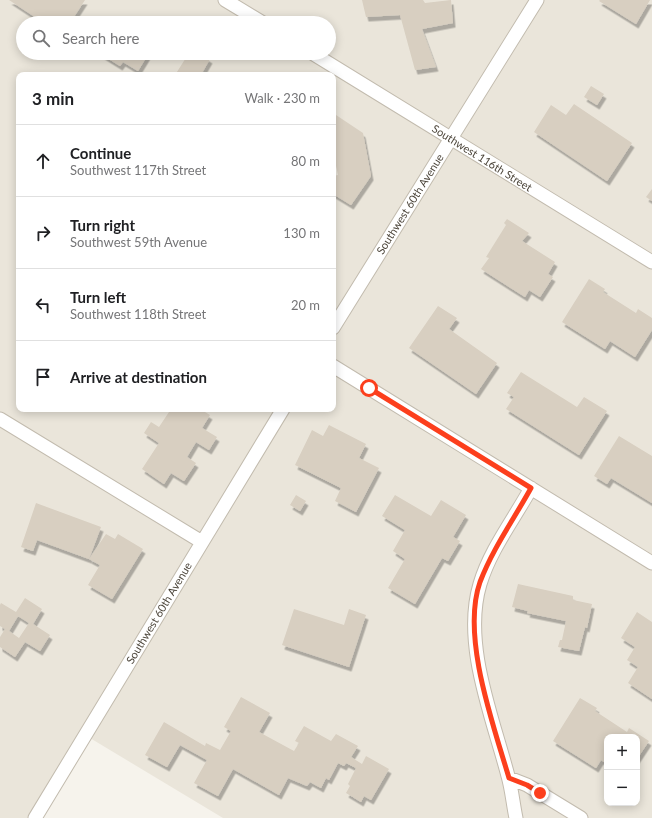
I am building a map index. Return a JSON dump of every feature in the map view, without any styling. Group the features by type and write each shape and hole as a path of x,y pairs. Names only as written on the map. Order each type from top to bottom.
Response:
{"street":[{"path":"225,0 251,16"},
{"name":"Southwest 60th Avenue","path":"336,323 537,0"},
{"name":"Southwest 116th Street","path":"323,60 652,262"},
{"path":"336,368 652,563"},
{"name":"Southwest 60th Avenue","path":"35,818 281,412"},
{"path":"0,419 202,542"},
{"path":"516,818 509,778 484,694 474,623 475,602 482,577 531,488"},
{"path":"509,778 527,785 581,818"}],"shaded area":[{"path":"0,0 652,0 652,818 223,818 80,732 29,818 0,818"}],"building":[{"path":"9,0 85,0 75,16 33,16"},
{"path":"362,0 423,0 425,3 451,0 453,23 422,29 436,67 415,70 400,15 366,17"},
{"path":"650,0 636,24 599,1"},
{"path":"110,60 145,60 138,71 123,62 120,66"},
{"path":"185,60 209,60 203,72 177,72"},
{"path":"591,86 604,94 597,105 584,97"},
{"path":"574,104 632,143 607,181 534,132 551,105 566,115"},
{"path":"336,115 363,133 371,176 351,205 336,196 336,175 338,175 336,166"},
{"path":"652,189 652,201 646,197"},
{"path":"507,219 529,233 522,241 555,262 548,274 553,277 540,297 529,290 525,297 481,269 489,258 486,257 506,225 504,223"},
{"path":"589,279 605,289 603,292 636,313 638,309 652,318 652,330 635,357 610,341 605,349 562,322"},
{"path":"438,306 457,318 449,329 497,363 476,394 409,348"},
{"path":"521,372 577,407 584,397 607,411 579,455 506,409 514,397 507,393"},
{"path":"169,412 205,412 210,415 202,428 217,437 209,450 196,442 187,457 196,463 184,481 171,473 164,484 142,469 159,443 144,433 151,422 159,427"},
{"path":"329,425 366,444 359,458 379,468 356,512 335,501 341,488 295,465 312,430 323,436"},
{"path":"619,436 652,456 652,503 611,478 607,484 594,476"},
{"path":"296,495 306,501 300,511 290,505"},
{"path":"395,495 431,516 441,500 466,515 453,537 460,541 448,561 442,558 415,604 388,588 405,559 393,551 405,530 382,516"},
{"path":"36,503 101,527 89,559 37,540 33,551 21,547"},
{"path":"106,534 115,539 118,534 143,549 112,599 88,585 100,565 89,559"},
{"path":"518,584 573,596 573,600 592,604 587,628 585,627 579,651 558,647 560,640 562,640 566,621 527,613 528,611 512,607"},
{"path":"25,598 42,609 33,624 50,635 40,651 25,642 15,657 0,647 0,637 5,629 0,626 1,603 16,612","holes":["18,616 29,623 19,638 9,631"]},
{"path":"294,609 344,625 349,609 366,615 349,667 282,645"},
{"path":"637,612 652,622 652,699 628,683 638,667 627,660 635,647 621,638"},
{"path":"241,697 270,713 259,732 294,751 299,743 295,741 304,726 331,741 336,734 358,746 351,757 362,764 366,756 389,769 371,800 364,796 361,802 346,793 350,786 348,784 356,768 346,763 344,766 338,763 329,780 326,778 321,788 310,782 307,786 288,778 279,795 233,769 218,796 194,783 207,760 180,745 167,767 145,755 164,722 205,746 206,743 220,750 231,731 224,727"},
{"path":"580,698 597,708 595,711 627,732 629,728 638,734 604,734 604,762 601,760 596,768 553,741"},
{"path":"640,735 649,741 640,754"}],"route":[{"path":"369,388 531,488 499,544 480,583 475,602 474,623 484,694 509,778 527,785 540,793"}]}
